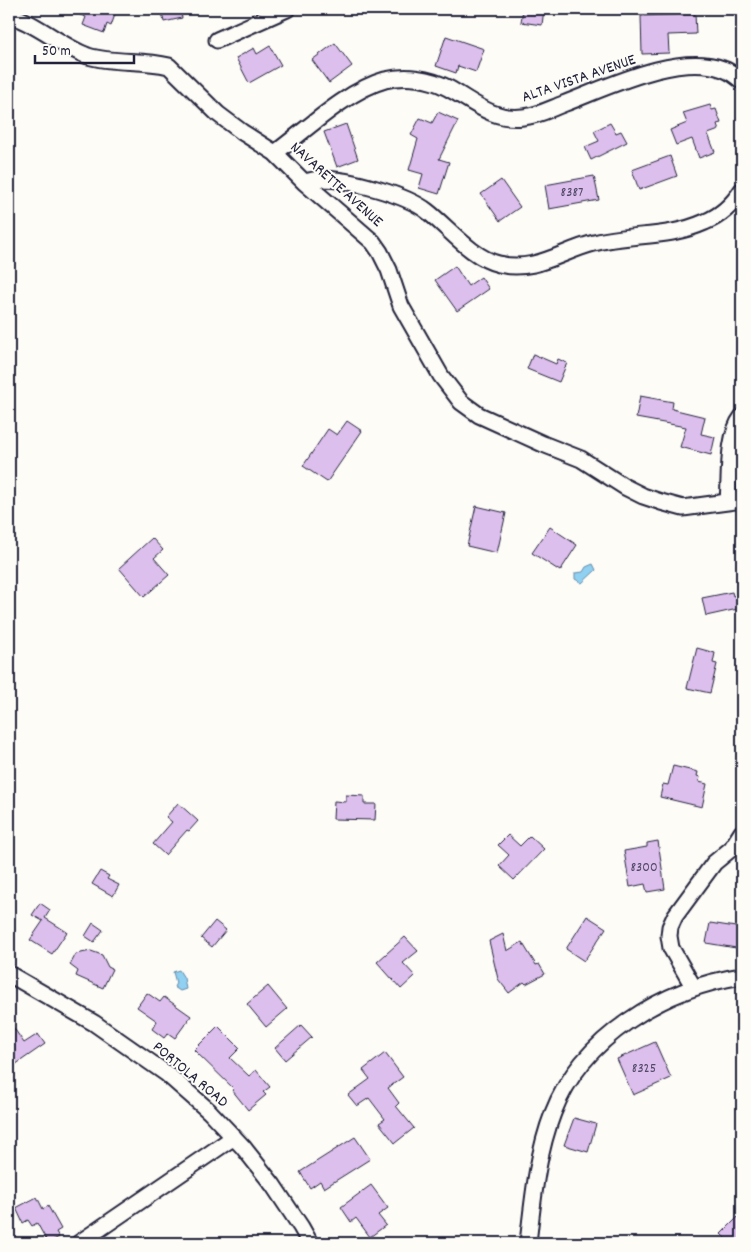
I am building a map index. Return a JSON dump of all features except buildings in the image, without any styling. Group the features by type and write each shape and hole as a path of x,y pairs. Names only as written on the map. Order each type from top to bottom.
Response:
{"street":[{"path":"217,40 287,9"},
{"name":"NAVARETTE AVENUE","path":"9,15 20,19 90,57 110,61 169,66 218,114 275,153 304,182 364,234 380,252 389,270 401,306 441,376 461,402 479,415 543,444 582,459 643,496 683,508 735,501"},
{"name":"ALTA VISTA AVENUE","path":"275,153 350,95 367,86 386,80 418,78 433,82 447,87 492,114 510,118 534,115 638,76 668,68 706,65 723,69 742,80"},
{"path":"304,182 322,179 347,182 399,196 426,210 460,241 486,259 512,267 528,266 543,262 594,243 674,233 692,228 719,215 742,190"},
{"path":"735,501 732,443 735,429 742,417"},
{"path":"694,988 671,948 670,927 675,916 714,863 731,849 742,832"},
{"name":"PORTOLA ROAD","path":"9,974 94,1023 167,1074 209,1111 234,1137 273,1185 301,1226 310,1243"},
{"path":"528,1243 534,1190 544,1143 554,1111 569,1081 589,1055 614,1032 667,999 713,982 742,976"},
{"path":"79,1243 234,1137"}],"water":[{"path":"593,564 596,570 582,583 575,579 575,573 583,572 586,567"},
{"path":"179,970 184,978 186,989 180,991 174,987 176,983 173,972"}]}
